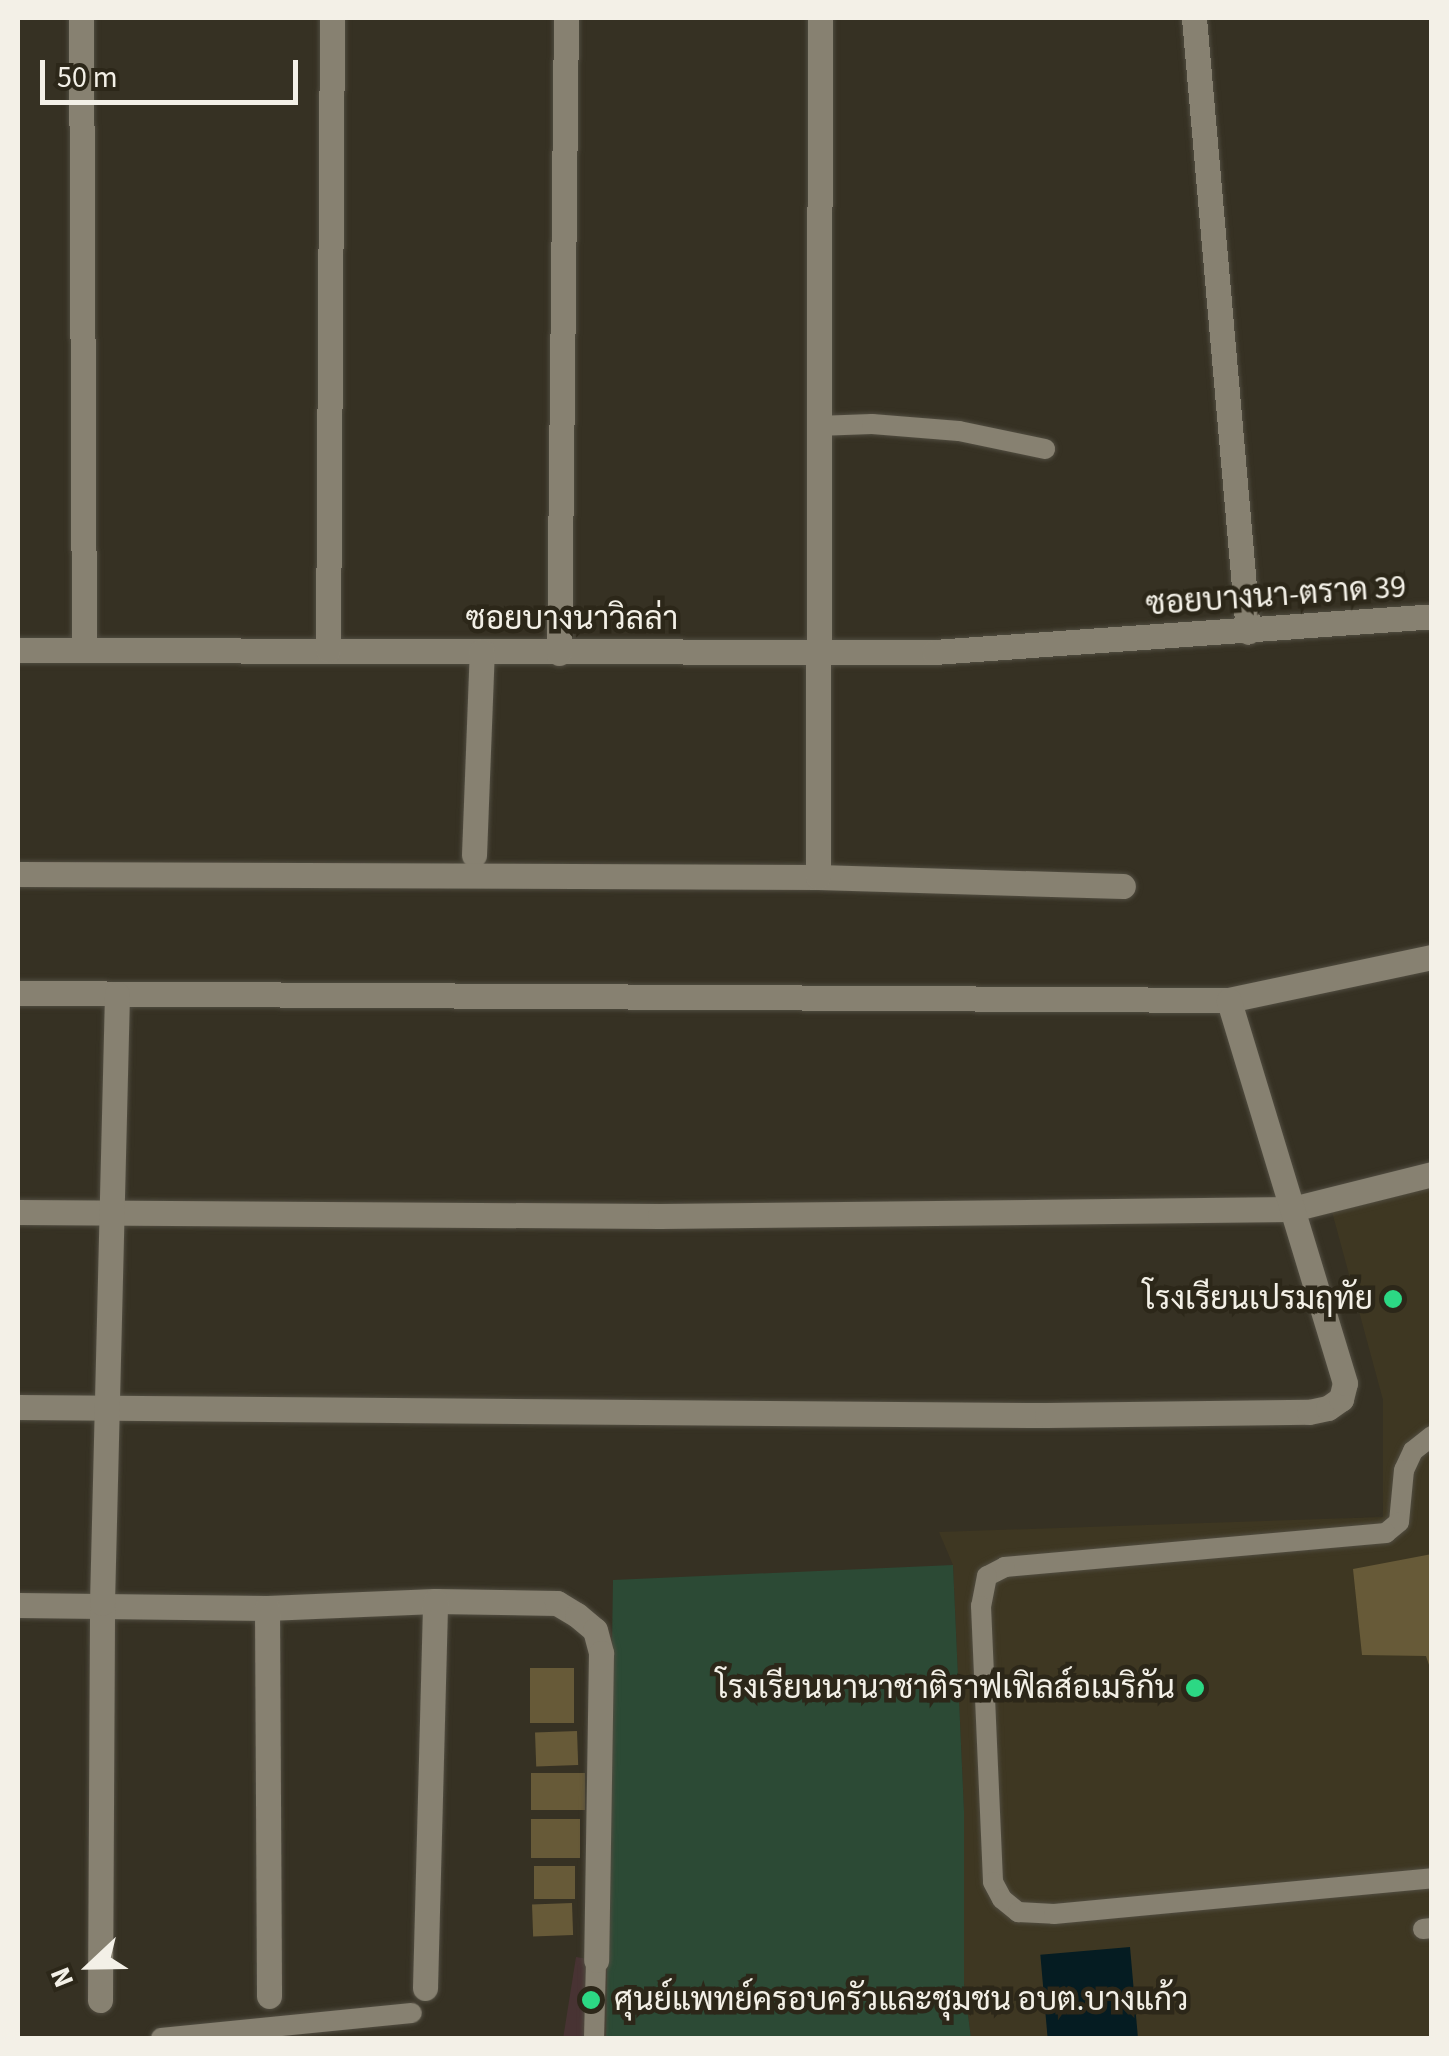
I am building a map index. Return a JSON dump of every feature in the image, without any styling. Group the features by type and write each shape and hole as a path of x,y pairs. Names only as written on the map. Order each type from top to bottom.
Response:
{"street":[{"path":"81,18 84,650"},
{"path":"328,650 332,18"},
{"path":"559,653 566,18"},
{"path":"818,877 820,18"},
{"path":"1194,18 1248,632"},
{"name":"ซอยบางนา-ตราด 39","path":"1125,640 1432,616"},
{"name":"ซอยบางนาวิลล่า","path":"18,650 818,653 990,649 1125,640"},
{"path":"474,854 482,651"},
{"path":"18,874 818,877 1124,886"},
{"path":"18,994 1229,1000 1432,958"},
{"path":"100,2000 102,1604 117,994"},
{"path":"18,1407 1027,1414 1310,1412 1340,1400 1345,1383 1229,1000"},
{"path":"18,1212 660,1216 1292,1209 1432,1174"},
{"path":"18,1605 266,1608 435,1601 557,1604 594,1630 601,1653 596,1960"},
{"path":"425,1988 435,1601"},
{"path":"266,1608 270,1996"}],"lane":[{"path":"818,426 872,424 959,430 1044,449"},
{"path":"1432,1436 1408,1460 1399,1522 1386,1534 1005,1567 987,1576 980,1606 993,1882 1002,1899 1018,1912 1054,1914 1432,1878"},
{"path":"594,2038 596,1960"},
{"path":"161,2038 412,2013"}],"shaded area":[{"name":"โรงเรียนนานาชาติราฟเฟิลส์อเมริกัน","path":"1431,1178 1431,2038 971,2038 964,1984 964,1811 953,1565 939,1532 1383,1517 1383,1400 1331,1208"},
{"name":"ศุนย์แพทย์ครอบครัวและชุมชน อบต.บางแก้ว","path":"576,1957 608,1962 596,2038 563,2037"}],"green space":[{"path":"953,1565 964,1811 964,1984 971,2038 606,2038 613,1580"}],"water":[{"path":"1130,1947 1138,2038 1048,2038 1040,1955"}],"building":[{"path":"1432,1554 1432,1674 1426,1656 1362,1655 1353,1569"},
{"path":"530,1668 574,1668 574,1723 530,1723"},
{"path":"577,1731 578,1765 536,1766 535,1732"},
{"path":"531,1773 585,1773 585,1810 531,1810"},
{"path":"531,1819 580,1819 580,1858 531,1858"},
{"path":"534,1866 575,1866 575,1899 534,1899"},
{"path":"572,1903 573,1935 533,1936 532,1904"}],"place":[{"name":"โรงเรียนเปรมฤทัย","path":"1393,1299"},
{"name":"โรงเรียนนานาชาติราฟเฟิลส์อเมริกัน","path":"1195,1688"},
{"name":"ศุนย์แพทย์ครอบครัวและชุมชน อบต.บางแก้ว","path":"591,2000"}]}
